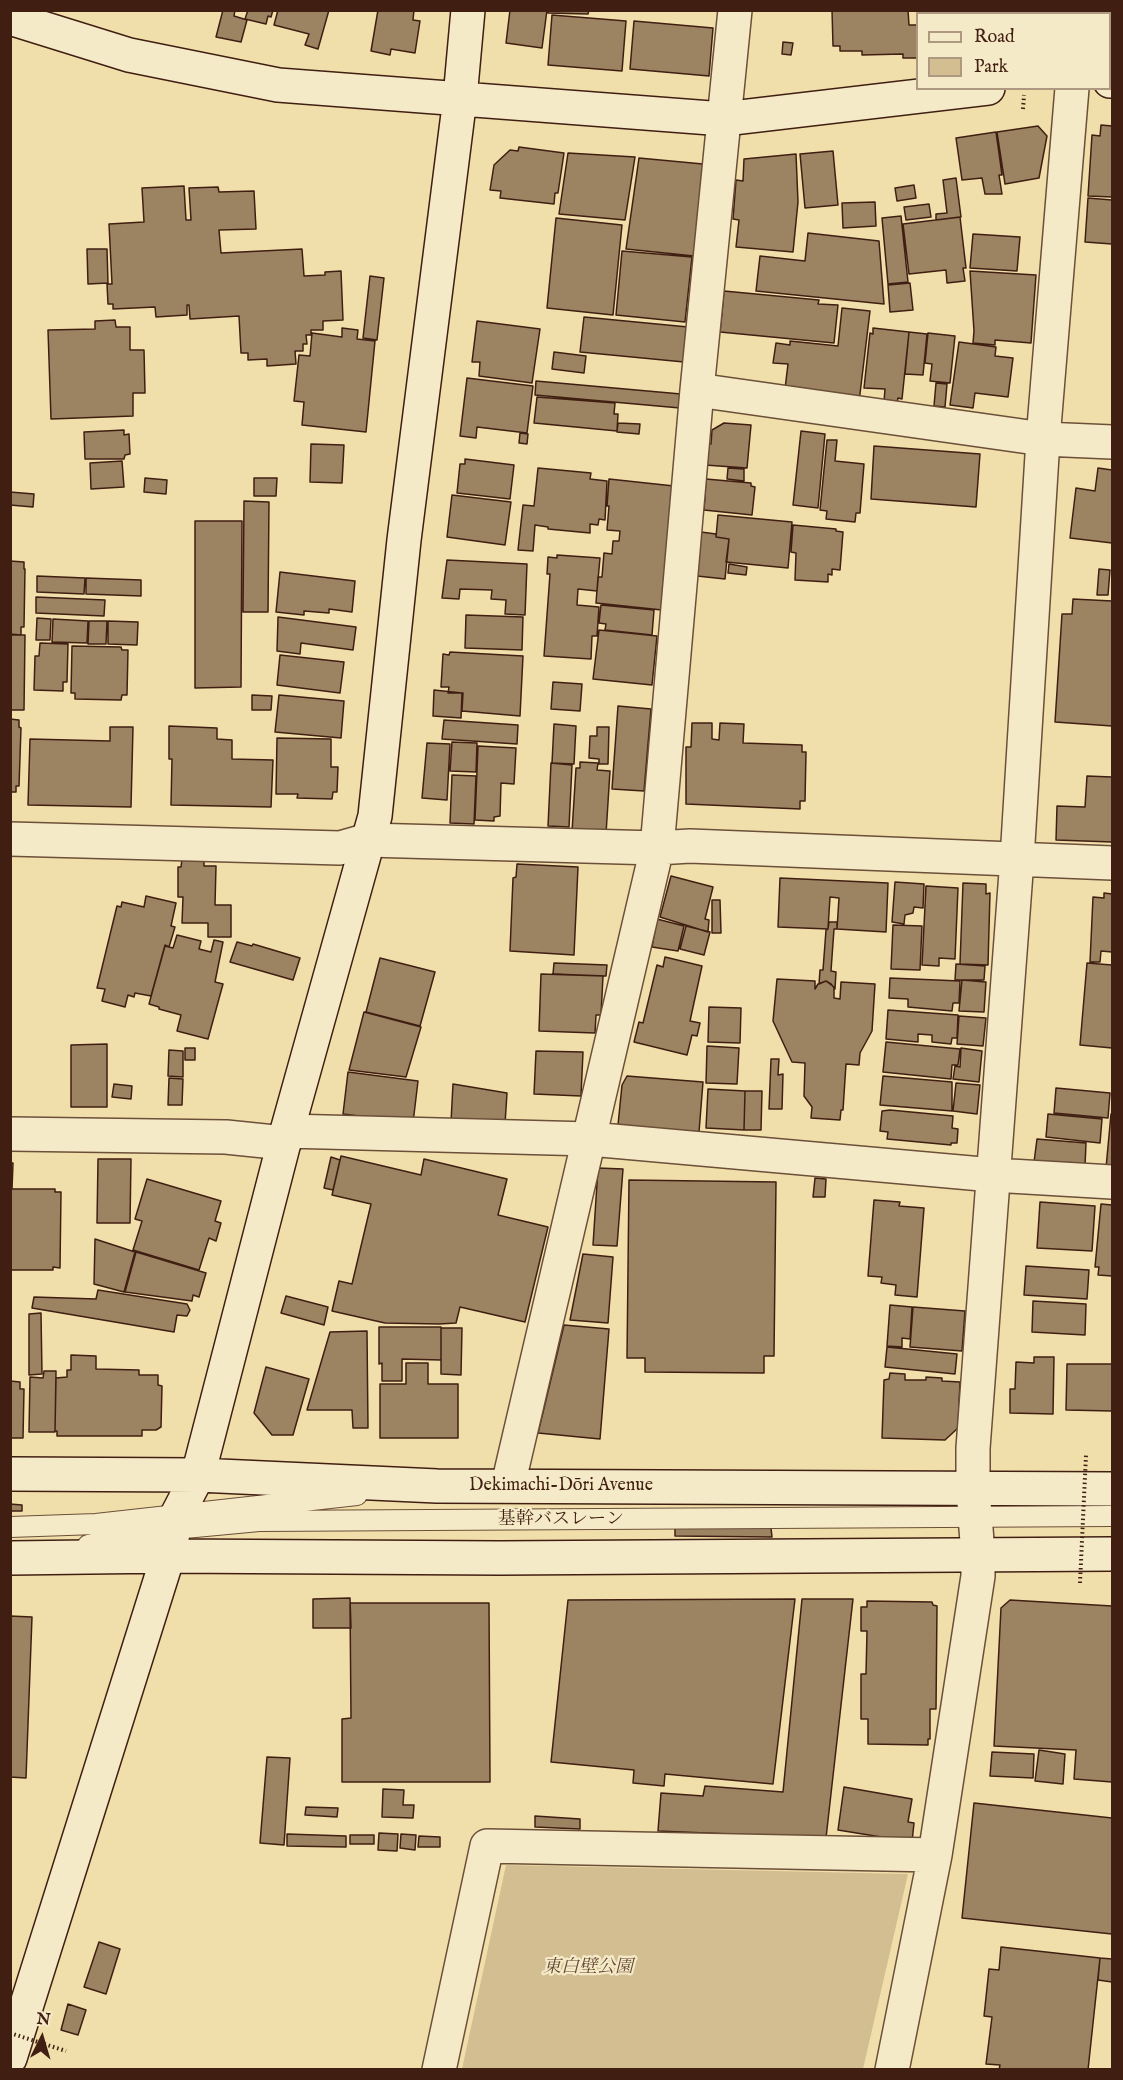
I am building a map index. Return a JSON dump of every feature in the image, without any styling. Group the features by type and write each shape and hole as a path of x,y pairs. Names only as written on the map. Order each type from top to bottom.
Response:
{"street":[{"path":"10,2058 173,1533 198,1475 286,1137 375,816 404,540 460,98 468,10"},
{"path":"508,1485 657,848 697,390 735,10"},
{"path":"12,16 129,55 278,85 724,119 971,90"},
{"path":"892,2070 935,1855 978,1576 973,1448 1017,859 1043,439 1072,90"},
{"path":"697,390 1043,439 1113,442"},
{"path":"10,839 340,848 368,840 657,848 690,846 1113,863"},
{"path":"10,1134 590,1139 993,1175 1113,1182"},
{"name":"Dekimachi-Dōri Avenue","path":"10,1474 198,1475 437,1486 508,1485 974,1503 1113,1489"},
{"path":"11,1547 173,1533 500,1558 1113,1554"},
{"path":"439,2070 487,1846 935,1855"}],"lane":[{"path":"173,1533 437,1486"},
{"name":"基幹バスレーン","path":"173,1533 259,1521 899,1518 974,1503 1113,1516"}],"path":[{"path":"1023,109 1024,90"},
{"path":"1080,1583 1086,1455"},
{"path":"10,2033 66,2051"}],"green space":[{"name":"東白壁公園","path":"506,1865 908,1874 863,2069 462,2069"}],"building":[{"path":"223,10 235,10 234,16 247,20 241,42 216,37"},
{"path":"248,10 273,10 266,24 245,19"},
{"path":"278,10 329,10 318,49 305,45 309,34 274,25"},
{"path":"378,10 414,10 413,20 420,21 415,53 391,49 390,55 371,51"},
{"path":"510,10 547,10 542,48 506,43"},
{"path":"548,10 589,10 588,14 548,13"},
{"path":"832,10 908,10 909,25 916,25 916,58 903,58 903,54 862,55 862,51 840,51 840,46 833,46"},
{"path":"979,10 1060,10 1060,12 979,12"},
{"path":"552,15 626,21 622,71 548,65"},
{"path":"634,21 713,28 709,76 630,69"},
{"path":"783,42 793,43 791,55 782,54"},
{"path":"1101,125 1112,126 1112,197 1088,196 1092,135 1100,136"},
{"path":"1038,126 1047,136 1039,178 1005,184 997,132"},
{"path":"996,132 1002,175 999,175 1002,194 985,194 982,178 962,180 956,138"},
{"path":"519,147 564,153 558,193 555,193 554,204 500,198 501,191 490,190 494,165 510,150 518,151"},
{"path":"833,151 838,205 805,208 800,154"},
{"path":"568,153 635,157 625,220 559,214"},
{"path":"796,154 798,202 793,252 736,247 739,220 733,219 736,180 743,181 744,159"},
{"path":"639,158 703,164 694,256 626,249"},
{"path":"956,178 961,217 936,220 936,214 947,213 943,180"},
{"path":"914,185 916,198 897,201 895,188"},
{"path":"184,186 186,220 191,220 189,188 218,187 219,192 254,191 256,229 219,230 221,253 302,249 304,276 325,275 325,272 341,271 343,320 323,321 323,330 311,330 311,335 306,335 307,344 303,344 303,351 295,351 296,364 267,366 267,359 248,360 248,353 241,353 239,316 190,319 189,305 187,305 187,315 156,317 155,307 113,309 113,304 108,304 107,284 112,284 109,224 144,222 142,188"},
{"path":"1088,198 1112,200 1112,244 1085,242"},
{"path":"875,202 876,226 843,228 842,203"},
{"path":"929,204 931,217 906,220 904,207"},
{"path":"901,216 908,282 888,284 882,218"},
{"path":"960,217 966,268 963,268 965,281 947,283 946,270 909,274 903,224"},
{"path":"556,218 622,225 613,315 547,308"},
{"path":"808,233 879,241 884,304 756,291 760,256 805,261"},
{"path":"973,234 1020,237 1017,271 970,268"},
{"path":"87,249 107,249 108,283 88,284"},
{"path":"622,251 692,257 685,322 616,315"},
{"path":"970,271 1036,275 1031,343 995,340 995,345 973,343"},
{"path":"370,276 384,278 377,340 363,338"},
{"path":"910,283 913,310 890,312 888,285"},
{"path":"724,291 819,300 818,304 838,305 834,343 720,332"},
{"path":"842,308 870,311 859,402 785,389 788,364 773,363 776,343 790,345 790,341 838,346"},
{"path":"584,317 688,327 684,362 580,352"},
{"path":"115,320 116,327 130,327 130,350 144,350 145,393 133,393 133,416 51,419 48,330 95,329 95,321"},
{"path":"477,321 540,329 532,383 479,376 480,362 472,362"},
{"path":"342,328 358,330 357,339 375,341 366,432 302,425 304,402 294,401 299,355 310,356 312,333 342,337"},
{"path":"873,328 909,332 902,399 898,398 897,403 884,402 885,389 864,388 870,333 873,334"},
{"path":"909,332 927,334 923,375 905,374"},
{"path":"928,333 955,336 950,383 930,381 932,364 925,363"},
{"path":"959,342 996,347 995,356 1013,358 1008,397 975,393 973,408 950,405"},
{"path":"554,352 586,356 584,373 552,369"},
{"path":"467,378 533,386 527,433 477,427 476,438 460,436"},
{"path":"536,381 681,394 680,408 535,395"},
{"path":"936,383 947,384 945,407 934,406"},
{"path":"537,397 615,403 614,414 618,414 617,431 534,423"},
{"path":"618,423 640,424 639,434 617,432"},
{"path":"724,423 751,425 747,468 705,465 707,444 711,444 712,430"},
{"path":"124,430 124,435 129,434 130,454 125,455 124,459 85,459 84,432"},
{"path":"801,431 825,434 818,508 793,505"},
{"path":"520,433 528,434 527,444 519,443"},
{"path":"827,440 837,440 835,461 864,464 860,513 856,513 855,522 826,519 827,511 820,510"},
{"path":"311,444 344,445 342,483 310,482"},
{"path":"874,446 980,454 976,507 871,499"},
{"path":"465,459 514,465 510,499 457,493 460,464 465,464"},
{"path":"122,461 124,487 91,489 90,463"},
{"path":"538,468 591,473 590,479 607,481 605,520 599,519 598,525 590,524 590,533 548,529 548,527 535,525 533,551 518,550 523,505 534,506"},
{"path":"728,468 744,469 744,481 727,479"},
{"path":"1098,468 1112,470 1112,543 1070,538 1076,488 1095,491"},
{"path":"145,478 167,480 166,494 144,492"},
{"path":"254,478 277,478 276,496 254,496"},
{"path":"609,479 674,486 662,610 596,603 598,577 602,577 604,553 612,554 613,541 619,541 620,531 607,530"},
{"path":"706,479 751,483 751,486 755,487 752,515 704,510"},
{"path":"10,492 34,494 33,507 10,505"},
{"path":"452,495 511,502 505,545 447,537"},
{"path":"244,501 269,502 268,612 243,612"},
{"path":"718,515 792,522 788,568 726,562 729,539 716,537"},
{"path":"195,521 242,521 241,687 195,688"},
{"path":"793,525 836,529 836,531 843,532 840,570 832,569 832,575 828,574 828,582 795,580 796,553 791,552"},
{"path":"701,532 729,539 725,579 697,576"},
{"path":"557,555 600,558 597,591 578,589 577,605 599,607 597,636 592,636 591,659 544,656 550,574 547,574 548,557 557,558"},
{"path":"447,560 527,564 525,615 505,614 506,600 491,599 492,590 460,589 459,599 442,598"},
{"path":"10,561 24,562 24,627 21,627 21,635 10,634"},
{"path":"729,564 747,567 746,575 728,573"},
{"path":"1099,569 1110,570 1108,595 1097,595"},
{"path":"280,572 355,581 352,612 329,609 329,613 304,611 304,615 276,612"},
{"path":"37,576 85,578 84,594 37,592"},
{"path":"86,578 141,580 141,596 86,594"},
{"path":"36,597 105,600 104,616 36,613"},
{"path":"1073,599 1112,601 1112,726 1055,722 1062,614 1072,614"},
{"path":"601,605 654,610 652,635 605,630 606,624 599,623"},
{"path":"466,615 523,617 522,650 465,648"},
{"path":"278,617 356,627 353,650 301,643 300,654 277,651"},
{"path":"37,618 51,619 50,640 36,640"},
{"path":"53,619 88,621 87,643 52,642"},
{"path":"89,621 107,621 106,644 88,644"},
{"path":"108,621 138,622 137,645 108,644"},
{"path":"599,630 657,636 652,685 593,679"},
{"path":"10,635 25,635 24,710 10,710"},
{"path":"40,643 68,644 67,682 63,682 63,691 34,690 35,656 39,656"},
{"path":"72,646 121,647 122,650 128,650 127,695 122,695 121,700 75,699 75,693 71,693"},
{"path":"450,652 523,656 520,716 462,711 463,693 448,693 449,687 441,687 443,654 449,655"},
{"path":"280,655 344,662 340,693 277,685"},
{"path":"553,682 582,684 580,711 551,709"},
{"path":"434,690 462,693 461,718 433,716"},
{"path":"252,695 272,696 271,710 252,710"},
{"path":"279,695 344,701 341,738 275,732"},
{"path":"618,706 651,709 644,791 612,789"},
{"path":"10,719 19,720 21,728 19,786 16,786 16,792 10,792"},
{"path":"444,720 518,725 517,744 442,739"},
{"path":"692,723 712,723 712,739 719,740 720,723 744,724 743,743 802,745 802,752 806,752 805,801 800,801 800,809 686,804 686,747 691,747"},
{"path":"554,724 576,726 574,764 552,763"},
{"path":"169,726 217,728 217,739 232,740 232,759 273,760 271,807 171,805 172,759 169,759"},
{"path":"110,727 133,727 131,807 28,805 30,739 110,741"},
{"path":"597,727 609,727 608,764 599,764 599,759 589,758 590,736 597,736"},
{"path":"277,738 331,739 331,767 338,767 337,792 333,792 332,799 297,798 298,794 276,794"},
{"path":"452,742 477,743 476,772 450,771"},
{"path":"427,743 450,744 447,800 422,798"},
{"path":"478,746 516,748 514,784 501,783 500,816 494,817 494,821 475,820"},
{"path":"580,762 598,763 597,770 610,771 606,834 572,832 576,768 580,768"},
{"path":"551,763 572,765 569,827 548,826"},
{"path":"452,775 476,776 474,824 450,823"},
{"path":"1087,776 1112,777 1112,842 1056,840 1057,806 1085,807"},
{"path":"182,859 204,859 204,866 216,866 215,905 231,905 231,937 208,937 208,923 182,923 183,897 178,897 178,867 181,867"},
{"path":"517,864 578,867 574,955 510,951 513,878 516,877"},
{"path":"671,876 713,887 705,919 709,920 708,932 660,917"},
{"path":"780,878 888,883 886,932 837,929 839,898 830,897 828,929 778,927"},
{"path":"895,882 924,884 923,908 914,907 913,913 905,915 904,924 892,922"},
{"path":"963,883 986,884 986,894 990,893 988,965 960,964"},
{"path":"926,886 958,888 955,959 939,958 939,966 922,965"},
{"path":"1104,893 1112,894 1112,952 1101,951 1100,962 1090,962 1093,897 1104,898"},
{"path":"146,896 176,903 171,926 175,927 169,947 165,945 151,996 135,993 134,997 128,995 125,1007 102,1001 105,989 97,988 117,906 121,907 122,902 144,907"},
{"path":"712,900 720,900 721,933 712,933"},
{"path":"657,919 684,926 678,951 652,947"},
{"path":"829,922 837,922 837,929 834,929 831,971 836,972 835,989 826,981 819,984"},
{"path":"893,925 922,926 920,970 891,969"},
{"path":"686,926 710,932 704,955 680,949"},
{"path":"177,935 201,941 199,949 211,952 214,940 223,942 215,982 223,984 208,1039 177,1031 181,1015 149,1004 165,946 173,948"},
{"path":"237,942 252,946 253,944 300,958 293,980 230,962"},
{"path":"665,957 702,966 690,1021 700,1023 697,1036 692,1035 687,1055 634,1042 639,1022 643,1023 657,965 663,967"},
{"path":"380,958 435,972 420,1026 366,1012"},
{"path":"554,963 607,965 606,976 553,974"},
{"path":"1087,963 1112,965 1112,1048 1080,1045"},
{"path":"956,964 985,966 984,980 955,980"},
{"path":"541,974 603,976 601,1015 596,1015 595,1033 539,1031"},
{"path":"890,978 960,981 959,1003 953,1003 952,1011 908,1007 908,999 889,998"},
{"path":"777,979 815,981 815,989 818,984 826,981 834,987 834,998 840,999 841,982 875,984 872,1031 860,1053 859,1065 846,1064 843,1110 841,1110 840,1120 811,1118 812,1107 804,1096 805,1063 792,1062 773,1021"},
{"path":"962,980 986,982 984,1012 959,1011"},
{"path":"709,1007 741,1008 740,1043 708,1042"},
{"path":"888,1010 958,1015 957,1038 952,1038 951,1044 932,1042 932,1035 918,1034 918,1042 886,1039"},
{"path":"364,1012 421,1027 406,1077 349,1070"},
{"path":"959,1016 986,1018 983,1046 957,1044"},
{"path":"886,1042 960,1049 958,1065 952,1065 951,1079 883,1072"},
{"path":"107,1044 107,1107 71,1107 71,1045"},
{"path":"707,1046 739,1048 737,1084 706,1083"},
{"path":"185,1048 195,1048 195,1060 185,1060"},
{"path":"961,1048 982,1051 979,1082 953,1079 955,1066 960,1067"},
{"path":"169,1050 183,1051 183,1077 168,1076"},
{"path":"536,1051 583,1052 581,1096 534,1094"},
{"path":"771,1059 779,1059 778,1075 783,1074 782,1109 769,1109"},
{"path":"348,1072 418,1081 413,1123 343,1114"},
{"path":"627,1076 703,1082 699,1132 618,1125 622,1085"},
{"path":"883,1076 952,1082 952,1111 880,1105"},
{"path":"169,1078 183,1079 182,1105 168,1105"},
{"path":"956,1083 980,1085 977,1114 953,1111"},
{"path":"114,1084 132,1086 131,1099 112,1097"},
{"path":"453,1084 507,1093 505,1124 451,1122"},
{"path":"1056,1088 1110,1093 1108,1118 1054,1113"},
{"path":"708,1089 745,1091 744,1130 706,1128"},
{"path":"745,1091 762,1091 761,1130 744,1130"},
{"path":"882,1111 953,1116 952,1128 958,1129 957,1143 951,1143 951,1145 887,1139 888,1132 880,1131"},
{"path":"1048,1114 1102,1119 1100,1143 1046,1137"},
{"path":"1112,1115 1112,1169 1106,1168"},
{"path":"1037,1139 1086,1143 1085,1166 1034,1162"},
{"path":"341,1156 421,1175 424,1159 507,1179 498,1215 548,1227 525,1322 460,1307 456,1323 439,1324 385,1323 332,1311 339,1281 352,1284 371,1204 332,1195"},
{"path":"331,1157 340,1160 333,1190 324,1188"},
{"path":"98,1159 131,1159 130,1223 97,1223"},
{"path":"10,1163 13,1163 12,1189 55,1189 55,1192 61,1192 60,1268 10,1270"},
{"path":"598,1168 623,1169 617,1246 593,1245"},
{"path":"815,1178 826,1179 825,1197 813,1197"},
{"path":"147,1179 221,1201 215,1221 221,1223 216,1241 209,1238 199,1270 133,1250 142,1221 135,1219"},
{"path":"629,1180 776,1182 774,1356 764,1356 764,1373 645,1372 645,1358 627,1358"},
{"path":"874,1200 900,1202 899,1206 924,1208 917,1297 895,1295 896,1285 881,1283 882,1277 868,1276"},
{"path":"1040,1202 1095,1206 1092,1251 1037,1248"},
{"path":"1101,1204 1112,1205 1112,1276 1098,1275 1099,1267 1095,1267"},
{"path":"95,1239 135,1252 124,1292 94,1284"},
{"path":"136,1252 206,1273 199,1297 193,1295 192,1301 125,1292"},
{"path":"583,1254 613,1257 608,1323 570,1320"},
{"path":"1026,1266 1089,1270 1087,1299 1024,1295"},
{"path":"98,1290 187,1304 190,1310 187,1316 177,1315 174,1332 32,1308 34,1297 96,1299"},
{"path":"286,1296 328,1307 324,1325 281,1313"},
{"path":"1033,1301 1086,1304 1085,1335 1032,1332"},
{"path":"890,1305 912,1307 910,1339 902,1338 902,1347 887,1346"},
{"path":"913,1307 965,1311 962,1351 910,1347"},
{"path":"41,1313 42,1374 29,1375 29,1314"},
{"path":"564,1325 609,1329 600,1439 538,1433"},
{"path":"379,1327 441,1327 441,1360 402,1359 402,1381 382,1381 382,1363 379,1364"},
{"path":"441,1328 462,1328 461,1375 441,1374"},
{"path":"367,1331 368,1428 353,1428 352,1410 307,1410 330,1332"},
{"path":"887,1347 957,1354 955,1374 885,1367"},
{"path":"71,1355 96,1356 96,1369 139,1370 139,1375 158,1375 158,1385 162,1386 161,1427 156,1430 142,1430 142,1436 57,1436 57,1431 55,1431 56,1378 67,1377 67,1370 71,1370"},
{"path":"1034,1357 1054,1357 1053,1414 1010,1413 1010,1389 1015,1389 1016,1362 1034,1363"},
{"path":"406,1363 428,1363 428,1384 458,1384 458,1438 380,1438 380,1384 406,1384"},
{"path":"1067,1364 1112,1364 1112,1411 1066,1410"},
{"path":"266,1367 309,1379 293,1435 272,1435 254,1413"},
{"path":"44,1371 56,1371 55,1432 29,1432 30,1377 43,1378"},
{"path":"890,1373 905,1374 905,1380 926,1380 926,1377 960,1382 958,1428 945,1440 882,1438 884,1380 889,1379"},
{"path":"10,1381 20,1382 20,1389 24,1389 23,1438 10,1438"},
{"path":"10,1504 22,1505 22,1511 10,1511"},
{"path":"675,1528 771,1528 772,1537 675,1536"},
{"path":"350,1598 351,1628 313,1628 313,1599"},
{"path":"795,1599 773,1784 665,1774 664,1786 633,1783 634,1770 551,1762 568,1600"},
{"path":"802,1599 853,1599 826,1838 658,1831 661,1793 703,1796 705,1786 783,1792"},
{"path":"1010,1600 1112,1606 1112,1782 1074,1779 1076,1750 994,1746 1001,1608"},
{"path":"867,1601 932,1602 937,1606 936,1709 930,1709 928,1745 868,1744 868,1719 861,1719 861,1674 866,1674 867,1631 861,1631 861,1607 867,1607"},
{"path":"350,1603 489,1603 490,1782 342,1782 342,1719 351,1718"},
{"path":"10,1616 32,1617 26,1778 10,1777"},
{"path":"1039,1750 1065,1754 1063,1784 1035,1781"},
{"path":"992,1752 1034,1754 1033,1778 990,1776"},
{"path":"267,1757 290,1758 284,1845 260,1843"},
{"path":"844,1787 912,1799 908,1822 914,1823 912,1842 838,1830"},
{"path":"383,1789 404,1790 403,1805 414,1805 413,1818 382,1817"},
{"path":"974,1803 1112,1818 1112,1934 962,1918"},
{"path":"306,1807 338,1808 337,1817 305,1815"},
{"path":"535,1816 580,1819 580,1829 535,1827"},
{"path":"379,1833 398,1834 397,1851 378,1850"},
{"path":"287,1834 346,1836 346,1847 287,1846"},
{"path":"401,1834 416,1835 415,1850 400,1848"},
{"path":"350,1835 374,1835 374,1844 350,1844"},
{"path":"419,1836 440,1837 440,1847 418,1847"},
{"path":"99,1942 120,1949 106,1994 84,1987"},
{"path":"1001,1947 1100,1958 1088,2070 999,2070 1000,2065 986,2064 992,2017 984,2016 989,1969 999,1970"},
{"path":"1100,1958 1112,1959 1112,1982 1098,1980"},
{"path":"68,2004 86,2010 78,2035 61,2030"}]}
